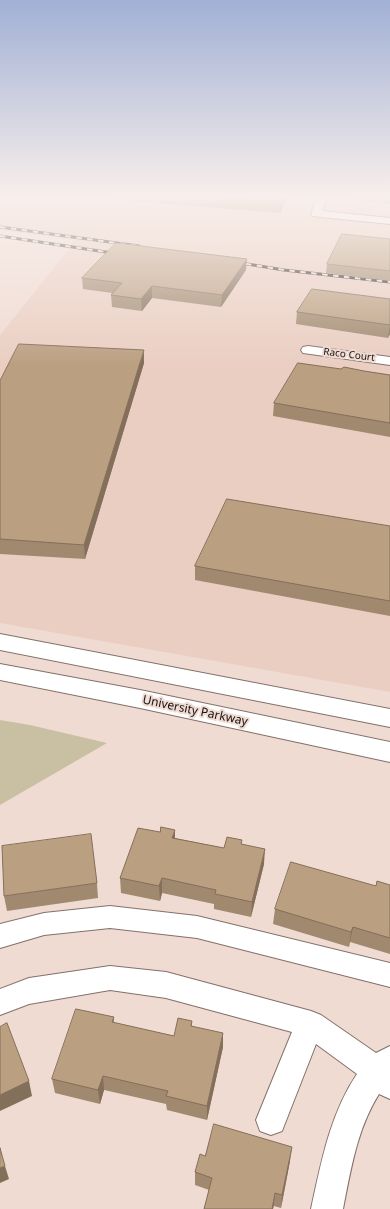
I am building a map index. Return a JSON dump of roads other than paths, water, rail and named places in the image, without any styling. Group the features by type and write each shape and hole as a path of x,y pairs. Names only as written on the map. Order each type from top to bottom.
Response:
{"highway":[{"path":"0,642 390,718"},
{"name":"University Parkway","path":"0,672 124,696 390,752"}],"street":[{"name":"Raco Court","path":"308,350 390,361"},
{"path":"0,936 44,924 110,917 197,928 390,975"},
{"path":"0,1002 29,990 110,978 166,985 311,1024 386,1072 357,1102 338,1150 327,1209"},
{"path":"271,1120 296,1054 311,1024"}],"railway":[{"path":"109,252 119,254"},
{"path":"235,262 284,270 390,282"}]}
